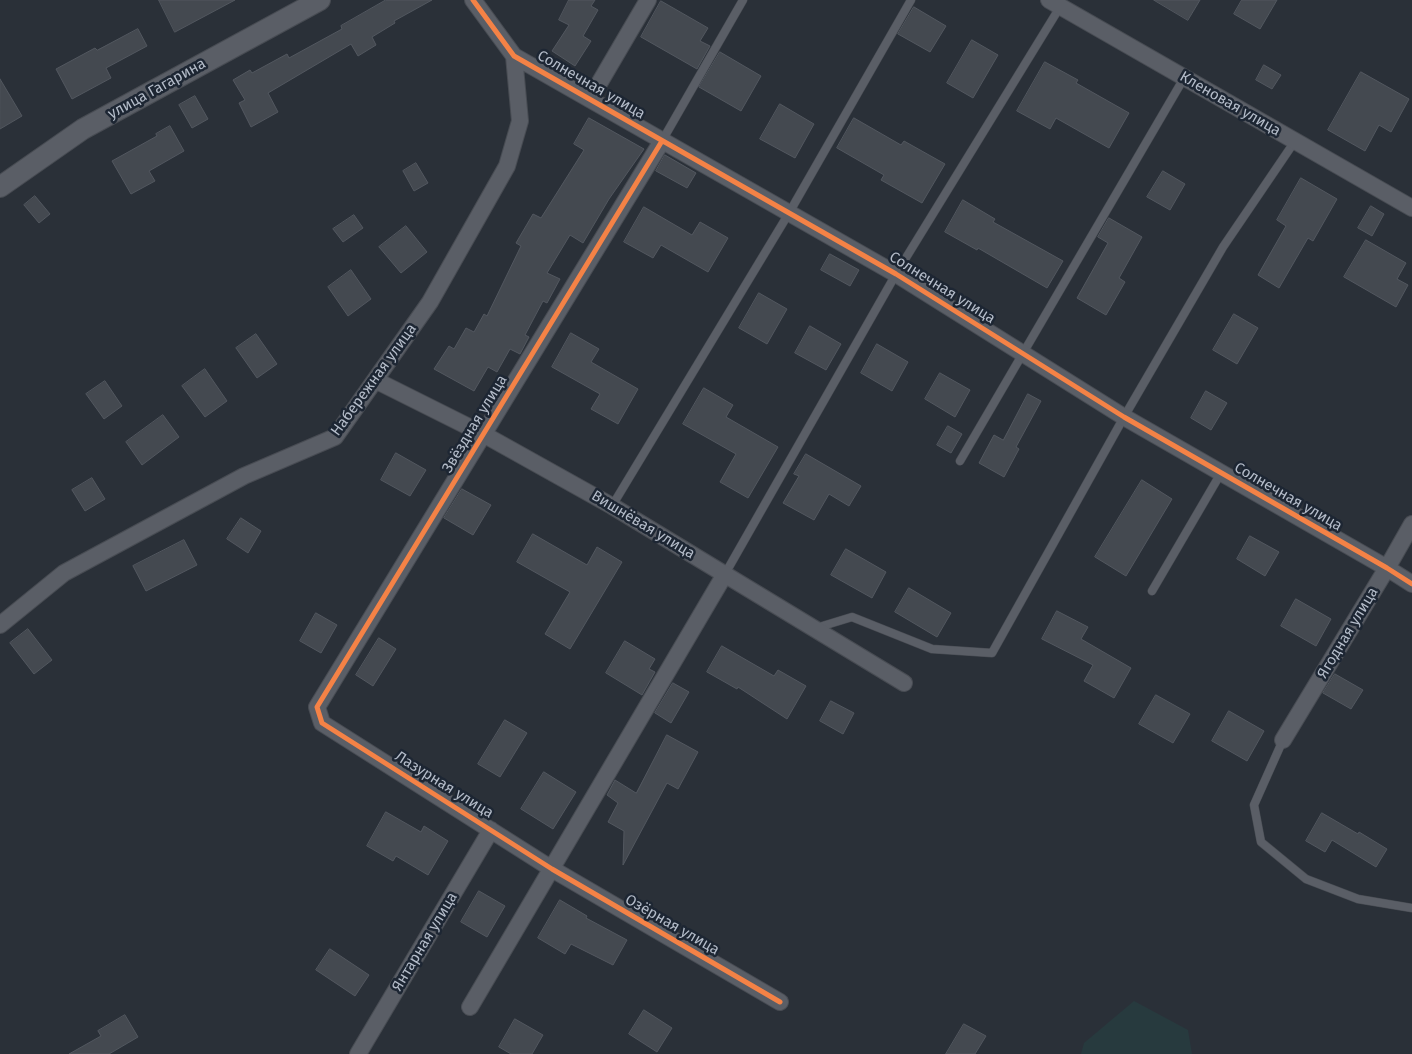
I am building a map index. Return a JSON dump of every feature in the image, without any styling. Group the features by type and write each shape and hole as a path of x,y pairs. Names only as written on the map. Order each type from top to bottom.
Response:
{"street":[{"name":"улица Гагарина","path":"0,187 82,129 320,0"},
{"name":"Солнечная улица","path":"473,0 514,56 896,274 1124,417 1412,584"},
{"path":"590,99 648,0"},
{"name":"Кленовая улица","path":"1054,3 1412,208"},
{"name":"Набережная улица","path":"0,625 64,573 244,476 335,437 430,302 506,166 520,121 514,56"},
{"name":"Звёздная улица","path":"322,723 317,708 662,140"},
{"name":"Вишнёвая улица","path":"375,380 483,434 612,506 904,683"},
{"name":"Ягодная улица","path":"1283,740 1412,524"},
{"path":"470,1007 725,574"},
{"name":"Лазурная улица","path":"322,723 552,869"},
{"name":"Янтарная улица","path":"358,1054 491,830"},
{"name":"Озёрная улица","path":"552,869 780,1002"}],"lane":[{"path":"662,140 743,0"},
{"path":"612,506 789,213 911,0"},
{"path":"725,574 896,274 1054,3"},
{"path":"960,460 1184,78"},
{"path":"814,628 852,617 932,649 992,653 1124,417 1223,247 1295,141"},
{"path":"1152,591 1221,473"},
{"path":"1283,740 1254,805 1261,842 1306,880 1358,899 1412,908"}],"green space":[{"path":"1134,1001 1188,1030 1192,1054 1081,1054 1084,1043"}],"building":[{"path":"159,0 235,0 175,32"},
{"path":"386,0 432,0 394,21 395,23 372,37 376,45 358,56 351,44 268,93 278,112 251,127 239,103 245,100 233,80 250,70 252,73 287,54 289,58 342,29 341,26"},
{"path":"569,0 595,0 591,6 598,10 583,36 591,41 575,66 552,51 569,25 559,20"},
{"path":"1154,0 1200,0 1188,20"},
{"path":"1242,0 1277,0 1260,29 1234,14"},
{"path":"661,1 708,28 700,41 710,46 697,69 641,37"},
{"path":"914,7 946,26 930,52 898,34"},
{"path":"138,29 147,46 106,68 111,78 72,99 56,69 95,48 97,50"},
{"path":"972,40 998,55 973,98 947,83"},
{"path":"720,52 761,76 741,111 699,87"},
{"path":"1045,62 1078,80 1076,83 1129,113 1109,148 1056,118 1050,129 1017,111"},
{"path":"1264,65 1281,75 1272,89 1256,80"},
{"path":"1361,72 1409,99 1391,132 1379,125 1365,151 1328,130"},
{"path":"0,79 22,116 0,129"},
{"path":"195,96 208,119 192,128 179,105"},
{"path":"780,104 814,124 795,158 760,139"},
{"path":"589,118 644,149 609,199 583,243 570,235 547,273 560,279 547,303 543,301 525,335 529,337 520,354 510,349 497,372 488,367 474,391 434,369 449,346 454,349 466,328 474,332 484,314 487,316 521,246 516,243 533,214 541,218 584,150 574,144"},
{"path":"854,118 901,145 904,141 945,164 922,203 881,180 884,175 837,148"},
{"path":"170,126 184,151 149,171 155,181 131,194 112,161 157,136 156,134"},
{"path":"665,155 696,173 687,188 656,171"},
{"path":"416,163 428,183 414,191 403,171"},
{"path":"1163,171 1185,184 1170,210 1147,197"},
{"path":"1301,178 1337,199 1313,241 1308,238 1279,288 1258,275 1286,226 1277,220"},
{"path":"35,196 50,214 39,223 24,205"},
{"path":"963,200 995,219 993,222 1063,261 1047,288 978,248 977,250 945,232"},
{"path":"1371,206 1384,214 1372,236 1358,228"},
{"path":"644,207 692,235 700,222 728,238 708,272 661,245 653,258 624,242"},
{"path":"354,215 363,228 343,242 333,229"},
{"path":"1109,218 1142,237 1119,278 1125,282 1106,315 1077,298 1108,243 1098,237"},
{"path":"406,226 427,252 401,273 379,247"},
{"path":"1366,240 1406,263 1397,279 1408,285 1396,307 1344,277"},
{"path":"830,254 859,270 850,286 821,270"},
{"path":"351,270 371,299 348,316 328,287"},
{"path":"759,293 787,309 767,344 739,328"},
{"path":"1234,314 1258,328 1237,364 1213,350"},
{"path":"810,326 841,344 826,370 795,353"},
{"path":"571,333 599,349 591,362 638,389 618,424 591,409 600,394 552,367"},
{"path":"256,334 277,364 257,378 236,348"},
{"path":"877,344 908,362 892,391 861,373"},
{"path":"205,369 227,401 205,417 182,386"},
{"path":"940,373 970,390 955,417 925,399"},
{"path":"105,381 122,406 104,419 86,394"},
{"path":"704,388 733,405 726,417 778,447 748,498 720,482 736,454 683,424"},
{"path":"1206,391 1227,403 1211,430 1191,418"},
{"path":"1028,394 1041,401 1016,447 1019,449 1004,477 979,463 994,435 1003,440"},
{"path":"163,415 179,437 142,465 126,442"},
{"path":"948,426 962,434 951,453 937,445"},
{"path":"396,453 426,470 410,496 381,480"},
{"path":"806,454 861,486 849,506 829,494 814,520 783,503 799,476 794,474"},
{"path":"92,478 105,499 85,511 72,490"},
{"path":"1142,480 1172,499 1126,576 1095,557"},
{"path":"462,489 491,505 473,535 444,518"},
{"path":"241,518 261,531 248,553 227,539"},
{"path":"533,534 587,565 597,547 622,562 570,649 545,634 570,592 517,562"},
{"path":"1250,536 1279,552 1265,576 1237,559"},
{"path":"184,540 197,565 146,591 133,566"},
{"path":"846,549 886,572 872,598 831,575"},
{"path":"909,588 951,613 937,637 895,612"},
{"path":"1296,599 1331,619 1316,646 1281,626"},
{"path":"1057,611 1088,627 1081,639 1131,668 1114,698 1084,681 1093,665 1042,639"},
{"path":"316,613 337,625 321,653 300,641"},
{"path":"28,629 52,660 34,674 10,643"},
{"path":"379,638 396,649 373,686 356,675"},
{"path":"625,641 655,659 649,669 655,672 642,695 606,673"},
{"path":"722,646 774,676 778,670 806,686 787,719 738,687 737,689 707,672"},
{"path":"1335,674 1363,690 1351,709 1323,693"},
{"path":"673,683 689,692 671,723 655,713"},
{"path":"1156,695 1190,714 1173,743 1139,724"},
{"path":"831,701 854,713 843,734 820,721"},
{"path":"1229,711 1264,731 1247,761 1212,741"},
{"path":"505,720 527,733 500,777 478,764"},
{"path":"667,735 698,752 678,789 667,783 623,865 624,831 608,822 618,803 607,795 615,780 636,793"},
{"path":"544,772 576,792 553,829 521,809"},
{"path":"386,812 421,832 424,826 448,841 428,875 396,856 393,861 367,846"},
{"path":"1322,813 1387,849 1376,867 1332,840 1325,852 1306,841"},
{"path":"479,891 505,906 487,937 461,922"},
{"path":"560,900 587,916 586,918 627,940 613,965 571,944 565,954 538,938"},
{"path":"330,949 369,975 355,996 316,970"},
{"path":"644,1010 672,1028 657,1052 629,1034"},
{"path":"125,1015 138,1037 109,1054 69,1054 101,1036 98,1031"},
{"path":"515,1019 543,1035 532,1054 511,1054 499,1047"},
{"path":"964,1024 986,1036 975,1054 946,1054"}],"cycle path":[{"path":"473,0 514,56 896,274 1124,417 1412,584"},
{"path":"662,141 317,707 322,723 552,869 780,1002"}]}
